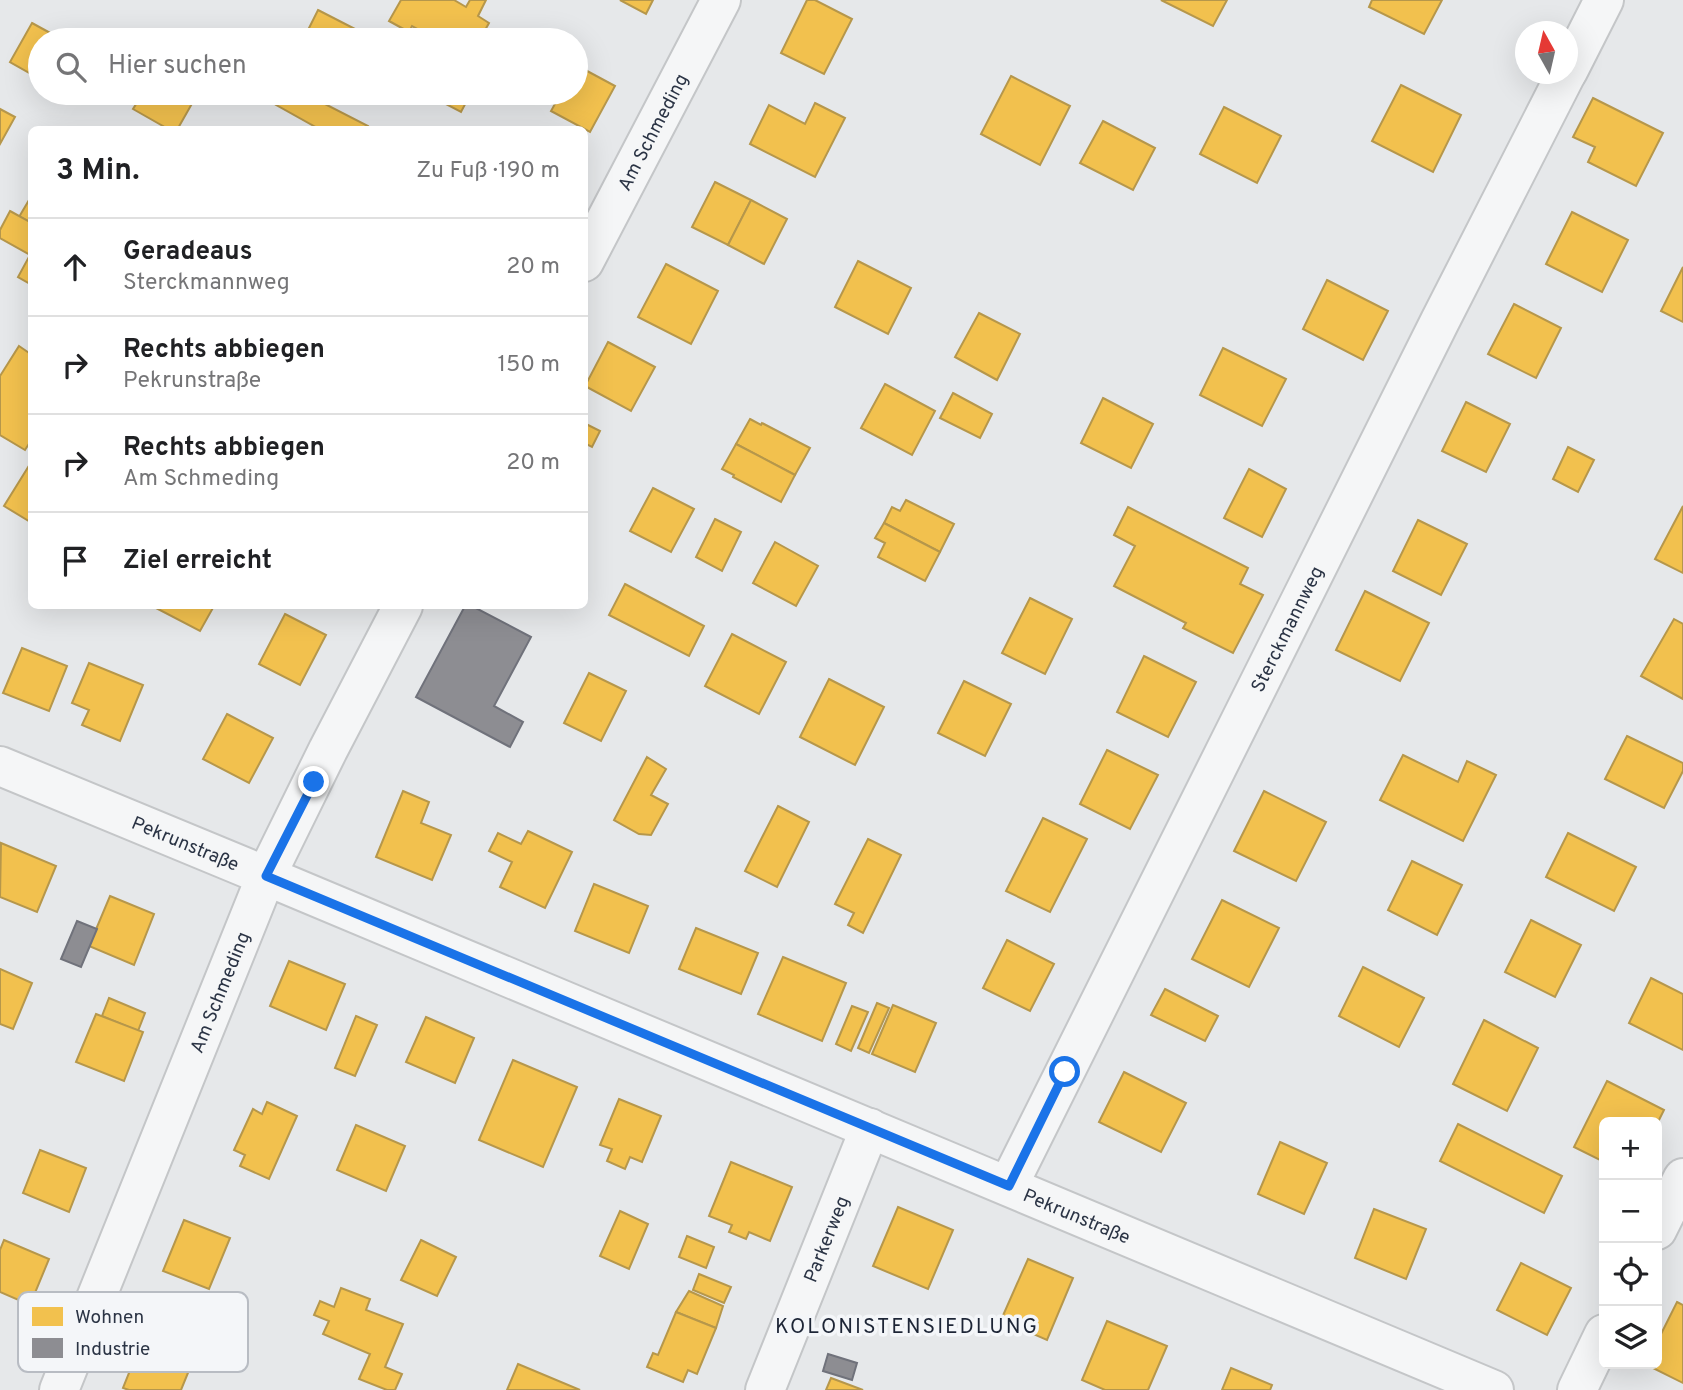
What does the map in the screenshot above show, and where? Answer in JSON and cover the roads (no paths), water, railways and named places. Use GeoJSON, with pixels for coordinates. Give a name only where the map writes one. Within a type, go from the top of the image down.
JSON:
{"type":"FeatureCollection","features":[{"type":"Feature","properties":{"kind":"street","name":"Am Schmeding"},"geometry":{"type":"LineString","coordinates":[[588,254],[721,0]]}},
{"type":"Feature","properties":{"kind":"street","name":"Sterckmannweg"},"geometry":{"type":"LineString","coordinates":[[1578,51],[1604,0]]}},
{"type":"Feature","properties":{"kind":"street","name":"Sterckmannweg"},"geometry":{"type":"LineString","coordinates":[[1009,1186],[1561,84]]}},
{"type":"Feature","properties":{"kind":"street","name":"Am Schmeding"},"geometry":{"type":"LineString","coordinates":[[98,1292],[266,876],[401,609]]}},
{"type":"Feature","properties":{"kind":"street","name":"Pekrunstraße"},"geometry":{"type":"LineString","coordinates":[[0,766],[1009,1186],[1479,1387]]}},
{"type":"Feature","properties":{"kind":"street","name":"Parkerweg"},"geometry":{"type":"LineString","coordinates":[[765,1390],[870,1128]]}},
{"type":"Feature","properties":{"kind":"street"},"geometry":{"type":"LineString","coordinates":[[1662,1220],[1683,1178]]}},
{"type":"Feature","properties":{"kind":"street"},"geometry":{"type":"LineString","coordinates":[[1577,1390],[1599,1344]]}},
{"type":"Feature","properties":{"kind":"street","name":"Am Schmeding"},"geometry":{"type":"LineString","coordinates":[[59,1390],[66,1372]]}},
{"type":"Feature","properties":{"kind":"district","name":"KOLONISTENSIEDLUNG"},"geometry":{"type":"Point","coordinates":[907,1326]}}]}
